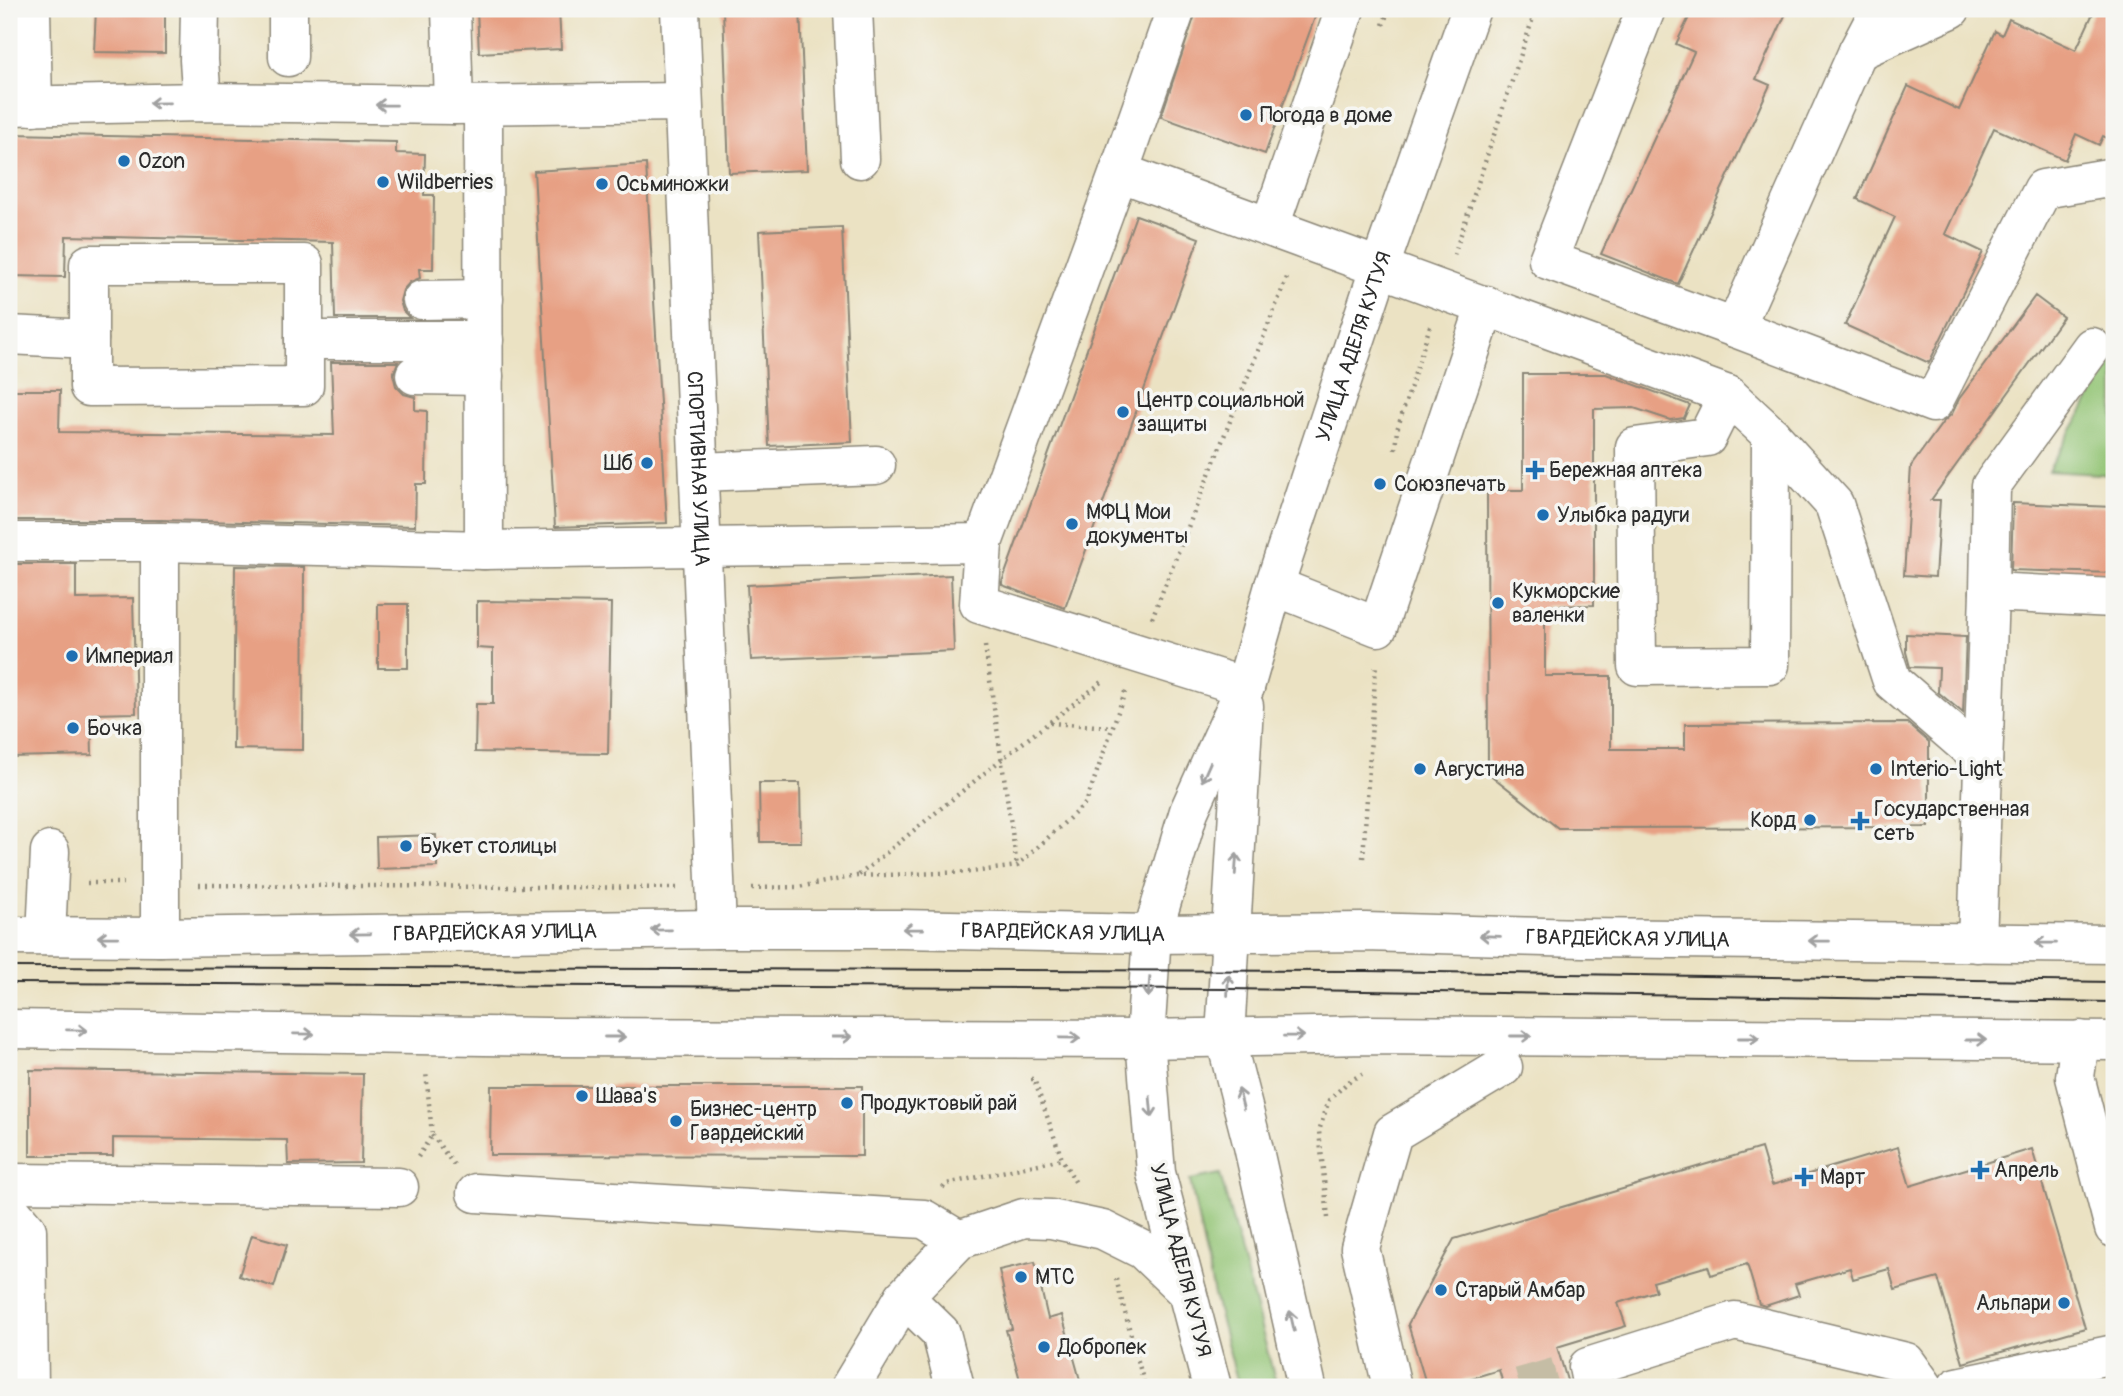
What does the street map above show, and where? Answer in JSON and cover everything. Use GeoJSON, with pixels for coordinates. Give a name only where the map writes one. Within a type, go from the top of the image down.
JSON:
{"type":"FeatureCollection","features":[{"type":"Feature","properties":{"kind":"main road"},"geometry":{"type":"LineString","coordinates":[[31,9],[21,106],[202,102],[469,106],[682,102]]}},
{"type":"Feature","properties":{"kind":"main road"},"geometry":{"type":"LineString","coordinates":[[200,9],[202,102]]}},
{"type":"Feature","properties":{"kind":"main road"},"geometry":{"type":"LineString","coordinates":[[288,9],[288,57]]}},
{"type":"Feature","properties":{"kind":"main road"},"geometry":{"type":"LineString","coordinates":[[451,9],[469,106],[484,299],[484,550]]}},
{"type":"Feature","properties":{"kind":"main road","name":"СПОРТИВНАЯ УЛИЦА"},"geometry":{"type":"LineString","coordinates":[[680,9],[717,929]]}},
{"type":"Feature","properties":{"kind":"main road"},"geometry":{"type":"LineString","coordinates":[[853,9],[860,159]]}},
{"type":"Feature","properties":{"kind":"main road"},"geometry":{"type":"LineString","coordinates":[[1176,9],[983,543],[979,604],[1245,687]]}},
{"type":"Feature","properties":{"kind":"main road"},"geometry":{"type":"LineString","coordinates":[[1286,232],[1345,9]]}},
{"type":"Feature","properties":{"kind":"main road","name":"УЛИЦА АДЕЛЯ КУТУЯ"},"geometry":{"type":"LineString","coordinates":[[1212,1387],[1156,1173],[1145,1039],[1152,934],[1189,811],[1245,687],[1274,586],[1380,266],[1470,9]]}},
{"type":"Feature","properties":{"kind":"main road"},"geometry":{"type":"LineString","coordinates":[[1646,9],[1548,260],[1933,404],[2043,189],[2114,177]]}},
{"type":"Feature","properties":{"kind":"main road"},"geometry":{"type":"LineString","coordinates":[[1735,328],[1858,51],[1880,9]]}},
{"type":"Feature","properties":{"kind":"main road"},"geometry":{"type":"LineString","coordinates":[[1858,51],[1951,9]]}},
{"type":"Feature","properties":{"kind":"main road"},"geometry":{"type":"LineString","coordinates":[[1119,172],[1728,395],[1771,435],[1834,504],[1892,681],[1983,760]]}},
{"type":"Feature","properties":{"kind":"main road"},"geometry":{"type":"LineString","coordinates":[[89,264],[304,264],[304,386],[89,387],[89,339],[89,264]]}},
{"type":"Feature","properties":{"kind":"main road"},"geometry":{"type":"LineString","coordinates":[[422,300],[484,299]]}},
{"type":"Feature","properties":{"kind":"main road"},"geometry":{"type":"LineString","coordinates":[[1274,586],[1378,627],[1486,305]]}},
{"type":"Feature","properties":{"kind":"main road"},"geometry":{"type":"LineString","coordinates":[[9,335],[89,339]]}},
{"type":"Feature","properties":{"kind":"main road"},"geometry":{"type":"LineString","coordinates":[[304,340],[484,358]]}},
{"type":"Feature","properties":{"kind":"main road"},"geometry":{"type":"LineString","coordinates":[[1977,943],[1991,486],[2091,347]]}},
{"type":"Feature","properties":{"kind":"main road"},"geometry":{"type":"LineString","coordinates":[[415,375],[484,358]]}},
{"type":"Feature","properties":{"kind":"main road"},"geometry":{"type":"LineString","coordinates":[[1728,395],[1707,437],[1635,447],[1637,666],[1770,665],[1771,435]]}},
{"type":"Feature","properties":{"kind":"main road"},"geometry":{"type":"LineString","coordinates":[[699,472],[876,464]]}},
{"type":"Feature","properties":{"kind":"main road"},"geometry":{"type":"LineString","coordinates":[[9,542],[160,542],[484,550],[983,543]]}},
{"type":"Feature","properties":{"kind":"main road"},"geometry":{"type":"LineString","coordinates":[[160,542],[160,937]]}},
{"type":"Feature","properties":{"kind":"main road"},"geometry":{"type":"LineString","coordinates":[[1989,592],[2114,598]]}},
{"type":"Feature","properties":{"kind":"main road","name":"УЛИЦА АДЕЛЯ КУТУЯ"},"geometry":{"type":"LineString","coordinates":[[1245,687],[1225,1037],[1253,1146],[1307,1387]]}},
{"type":"Feature","properties":{"kind":"main road"},"geometry":{"type":"LineString","coordinates":[[46,936],[49,867]]}},
{"type":"Feature","properties":{"kind":"main road","name":"ГВАРДЕЙСКАЯ УЛИЦА"},"geometry":{"type":"LineString","coordinates":[[9,936],[160,937],[900,929],[1152,934],[1366,932],[1583,938],[2114,944]]}},
{"type":"Feature","properties":{"kind":"main road"},"geometry":{"type":"LineString","coordinates":[[9,1030],[547,1037],[1145,1039],[1368,1035],[2097,1041]]}},
{"type":"Feature","properties":{"kind":"main road"},"geometry":{"type":"LineString","coordinates":[[2097,1041],[2075,1077],[2114,1228]]}},
{"type":"Feature","properties":{"kind":"main road"},"geometry":{"type":"LineString","coordinates":[[1392,1387],[1360,1248],[1393,1133],[1503,1067]]}},
{"type":"Feature","properties":{"kind":"main road"},"geometry":{"type":"LineString","coordinates":[[9,1184],[399,1187]]}},
{"type":"Feature","properties":{"kind":"main road"},"geometry":{"type":"LineString","coordinates":[[476,1193],[925,1219],[959,1240]]}},
{"type":"Feature","properties":{"kind":"main road"},"geometry":{"type":"LineString","coordinates":[[9,1209],[27,1230],[29,1387]]}},
{"type":"Feature","properties":{"kind":"main road"},"geometry":{"type":"LineString","coordinates":[[850,1387],[904,1297],[959,1240],[1024,1218],[1051,1219],[1103,1230],[1143,1250],[1187,1292]]}},
{"type":"Feature","properties":{"kind":"main road"},"geometry":{"type":"LineString","coordinates":[[904,1297],[941,1333],[955,1387]]}},
{"type":"Feature","properties":{"kind":"main road"},"geometry":{"type":"LineString","coordinates":[[1582,1376],[1735,1321],[1906,1362],[1924,1387]]}},
{"type":"Feature","properties":{"kind":"main road"},"geometry":{"type":"LineString","coordinates":[[1957,1387],[2114,1354]]}},
{"type":"Feature","properties":{"kind":"path"},"geometry":{"type":"LineString","coordinates":[[1380,34],[1389,9]]}},
{"type":"Feature","properties":{"kind":"path"},"geometry":{"type":"LineString","coordinates":[[1397,430],[1536,9]]}},
{"type":"Feature","properties":{"kind":"path"},"geometry":{"type":"LineString","coordinates":[[49,867],[160,884],[715,888],[798,887],[857,876],[972,872],[1017,866],[1086,803],[1286,232]]}},
{"type":"Feature","properties":{"kind":"path"},"geometry":{"type":"LineString","coordinates":[[979,604],[1017,866]]}},
{"type":"Feature","properties":{"kind":"path"},"geometry":{"type":"LineString","coordinates":[[857,876],[1138,654]]}},
{"type":"Feature","properties":{"kind":"path"},"geometry":{"type":"LineString","coordinates":[[1048,723],[1112,727]]}},
{"type":"Feature","properties":{"kind":"path"},"geometry":{"type":"LineString","coordinates":[[399,1187],[432,1135],[425,1059]]}},
{"type":"Feature","properties":{"kind":"green space"},"geometry":{"type":"Polygon","coordinates":[[[2114,358],[2114,475],[2048,471],[2114,358]]]}},
{"type":"Feature","properties":{"kind":"green space"},"geometry":{"type":"Polygon","coordinates":[[[1220,1174],[1277,1387],[1239,1387],[1214,1295],[1190,1180],[1220,1174]]]}},
{"type":"Feature","properties":{"kind":"building"},"geometry":{"type":"Polygon","coordinates":[[[96,9],[165,9],[165,53],[94,52],[96,9]]]}},
{"type":"Feature","properties":{"kind":"building"},"geometry":{"type":"Polygon","coordinates":[[[477,9],[559,9],[561,49],[479,53],[477,9]]]}},
{"type":"Feature","properties":{"kind":"building"},"geometry":{"type":"Polygon","coordinates":[[[723,9],[800,9],[807,170],[729,173],[723,9]]]}},
{"type":"Feature","properties":{"kind":"building"},"geometry":{"type":"Polygon","coordinates":[[[1197,9],[1318,9],[1265,154],[1161,117],[1197,9]]]}},
{"type":"Feature","properties":{"kind":"building"},"geometry":{"type":"Polygon","coordinates":[[[1693,9],[1788,9],[1756,79],[1770,85],[1678,284],[1601,254],[1694,52],[1676,44],[1693,9]]]}},
{"type":"Feature","properties":{"kind":"building"},"geometry":{"type":"Polygon","coordinates":[[[2095,9],[2114,9],[2114,141],[2103,136],[2099,145],[2076,134],[2065,160],[1994,128],[1945,234],[1983,252],[1929,363],[1845,325],[1895,217],[1857,199],[1908,86],[1959,110],[1995,31],[2002,35],[2009,19],[2076,50],[2095,9]]]}},
{"type":"Feature","properties":{"kind":"building"},"geometry":{"type":"Polygon","coordinates":[[[11,134],[396,142],[396,153],[425,154],[424,195],[434,195],[433,269],[419,269],[420,278],[410,282],[403,290],[400,301],[403,311],[410,318],[335,318],[333,242],[66,236],[65,277],[9,276],[11,134]]]}},
{"type":"Feature","properties":{"kind":"building"},"geometry":{"type":"Polygon","coordinates":[[[646,164],[667,523],[555,527],[534,171],[646,164]]]}},
{"type":"Feature","properties":{"kind":"building"},"geometry":{"type":"Polygon","coordinates":[[[1136,215],[1199,238],[1065,608],[1002,585],[1002,582],[1136,215]]]}},
{"type":"Feature","properties":{"kind":"building"},"geometry":{"type":"Polygon","coordinates":[[[842,227],[852,442],[769,446],[759,231],[842,227]]]}},
{"type":"Feature","properties":{"kind":"building"},"geometry":{"type":"Polygon","coordinates":[[[2035,296],[2063,317],[1931,500],[1940,500],[1935,577],[1904,575],[1911,466],[1943,422],[1952,414],[1959,399],[2035,296]]]}},
{"type":"Feature","properties":{"kind":"building"},"geometry":{"type":"Polygon","coordinates":[[[331,362],[398,362],[393,374],[396,386],[404,394],[415,397],[415,410],[427,411],[426,484],[416,484],[415,526],[160,520],[9,520],[9,390],[60,390],[59,432],[334,435],[331,362]]]}},
{"type":"Feature","properties":{"kind":"building"},"geometry":{"type":"Polygon","coordinates":[[[1523,374],[1606,374],[1690,405],[1684,418],[1670,420],[1634,408],[1594,409],[1594,605],[1545,606],[1545,676],[1611,676],[1611,749],[1685,749],[1685,724],[1907,723],[1929,742],[1929,827],[1558,828],[1488,773],[1487,490],[1523,490],[1523,374]]]}},
{"type":"Feature","properties":{"kind":"building"},"geometry":{"type":"Polygon","coordinates":[[[2013,503],[2114,507],[2114,573],[2011,570],[2013,503]]]}},
{"type":"Feature","properties":{"kind":"building","name":"Империал"},"geometry":{"type":"Polygon","coordinates":[[[9,564],[76,564],[76,599],[133,598],[136,713],[91,714],[92,755],[9,757],[9,564]]]}},
{"type":"Feature","properties":{"kind":"building"},"geometry":{"type":"Polygon","coordinates":[[[235,566],[304,567],[303,750],[233,749],[235,566]]]}},
{"type":"Feature","properties":{"kind":"building"},"geometry":{"type":"Polygon","coordinates":[[[951,575],[954,651],[751,660],[747,585],[951,575]]]}},
{"type":"Feature","properties":{"kind":"building"},"geometry":{"type":"Polygon","coordinates":[[[477,601],[611,603],[608,754],[475,752],[476,704],[493,704],[493,649],[477,648],[477,601]]]}},
{"type":"Feature","properties":{"kind":"building"},"geometry":{"type":"Polygon","coordinates":[[[378,604],[408,604],[408,668],[378,668],[378,604]]]}},
{"type":"Feature","properties":{"kind":"building"},"geometry":{"type":"Polygon","coordinates":[[[1906,634],[1966,637],[1963,713],[1938,692],[1939,668],[1910,667],[1906,652],[1906,634]]]}},
{"type":"Feature","properties":{"kind":"building"},"geometry":{"type":"Polygon","coordinates":[[[759,783],[800,783],[801,842],[760,842],[759,783]]]}},
{"type":"Feature","properties":{"kind":"building","name":"Букет столицы"},"geometry":{"type":"Polygon","coordinates":[[[436,835],[437,867],[377,869],[376,837],[436,835]]]}},
{"type":"Feature","properties":{"kind":"building"},"geometry":{"type":"Polygon","coordinates":[[[30,1070],[363,1074],[361,1163],[288,1164],[287,1140],[113,1138],[113,1156],[30,1156],[30,1070]]]}},
{"type":"Feature","properties":{"kind":"building","name":"Бизнес-центр Гвардейский"},"geometry":{"type":"Polygon","coordinates":[[[491,1086],[862,1086],[862,1156],[490,1155],[491,1086]]]}},
{"type":"Feature","properties":{"kind":"building"},"geometry":{"type":"Polygon","coordinates":[[[1898,1147],[1910,1186],[2032,1149],[2085,1328],[1963,1363],[1938,1278],[1895,1290],[1889,1269],[1853,1279],[1850,1268],[1795,1284],[1799,1295],[1765,1306],[1759,1304],[1747,1264],[1711,1275],[1708,1266],[1653,1282],[1656,1291],[1618,1303],[1626,1326],[1557,1347],[1569,1387],[1504,1387],[1499,1370],[1442,1387],[1427,1387],[1408,1324],[1454,1239],[1761,1148],[1772,1185],[1898,1147]]]}},
{"type":"Feature","properties":{"kind":"building"},"geometry":{"type":"Polygon","coordinates":[[[252,1235],[287,1245],[274,1287],[239,1276],[252,1235]]]}},
{"type":"Feature","properties":{"kind":"building"},"geometry":{"type":"Polygon","coordinates":[[[1035,1262],[1048,1319],[1062,1315],[1082,1387],[1022,1387],[1006,1330],[1012,1329],[999,1270],[1035,1262]]]}},
{"type":"Feature","properties":{"kind":"tunnel"},"geometry":{"type":"LineString","coordinates":[[1520,1387],[1565,1374]]}},
{"type":"Feature","properties":{"kind":"tram line"},"geometry":{"type":"LineString","coordinates":[[9,967],[1367,971],[2114,982]]}},
{"type":"Feature","properties":{"kind":"tram line"},"geometry":{"type":"LineString","coordinates":[[9,983],[1228,989],[2114,1002]]}},
{"type":"Feature","properties":{"kind":"place","name":"Погода в доме"},"geometry":{"type":"Point","coordinates":[1246,115]}},
{"type":"Feature","properties":{"kind":"place","name":"Ozon"},"geometry":{"type":"Point","coordinates":[124,161]}},
{"type":"Feature","properties":{"kind":"place","name":"Wildberries"},"geometry":{"type":"Point","coordinates":[383,182]}},
{"type":"Feature","properties":{"kind":"place","name":"Осьминожки"},"geometry":{"type":"Point","coordinates":[602,184]}},
{"type":"Feature","properties":{"kind":"place","name":"Центр социальной защиты"},"geometry":{"type":"Point","coordinates":[1123,412]}},
{"type":"Feature","properties":{"kind":"place","name":"Шб"},"geometry":{"type":"Point","coordinates":[647,463]}},
{"type":"Feature","properties":{"kind":"place","name":"Бережная аптека"},"geometry":{"type":"Point","coordinates":[1535,470]}},
{"type":"Feature","properties":{"kind":"place","name":"Союзпечать"},"geometry":{"type":"Point","coordinates":[1380,484]}},
{"type":"Feature","properties":{"kind":"place","name":"Улыбка радуги"},"geometry":{"type":"Point","coordinates":[1543,515]}},
{"type":"Feature","properties":{"kind":"place","name":"МФЦ Мои документы"},"geometry":{"type":"Point","coordinates":[1072,524]}},
{"type":"Feature","properties":{"kind":"place","name":"Кукморские валенки"},"geometry":{"type":"Point","coordinates":[1498,603]}},
{"type":"Feature","properties":{"kind":"place","name":"Империал"},"geometry":{"type":"Point","coordinates":[72,656]}},
{"type":"Feature","properties":{"kind":"place","name":"Бочка"},"geometry":{"type":"Point","coordinates":[73,728]}},
{"type":"Feature","properties":{"kind":"place","name":"Августина"},"geometry":{"type":"Point","coordinates":[1420,769]}},
{"type":"Feature","properties":{"kind":"place","name":"Interio-Light"},"geometry":{"type":"Point","coordinates":[1876,769]}},
{"type":"Feature","properties":{"kind":"place","name":"Корд"},"geometry":{"type":"Point","coordinates":[1810,820]}},
{"type":"Feature","properties":{"kind":"place","name":"Государственная сеть"},"geometry":{"type":"Point","coordinates":[1860,821]}},
{"type":"Feature","properties":{"kind":"place","name":"Букет столицы"},"geometry":{"type":"Point","coordinates":[406,846]}},
{"type":"Feature","properties":{"kind":"place","name":"Шава's"},"geometry":{"type":"Point","coordinates":[582,1096]}},
{"type":"Feature","properties":{"kind":"place","name":"Продуктовый рай"},"geometry":{"type":"Point","coordinates":[847,1103]}},
{"type":"Feature","properties":{"kind":"place","name":"Бизнес-центр Гвардейский"},"geometry":{"type":"Point","coordinates":[676,1121]}},
{"type":"Feature","properties":{"kind":"place","name":"Апрель"},"geometry":{"type":"Point","coordinates":[1980,1170]}},
{"type":"Feature","properties":{"kind":"place","name":"Март"},"geometry":{"type":"Point","coordinates":[1804,1177]}},
{"type":"Feature","properties":{"kind":"place","name":"МТС"},"geometry":{"type":"Point","coordinates":[1021,1277]}},
{"type":"Feature","properties":{"kind":"place","name":"Старый Амбар"},"geometry":{"type":"Point","coordinates":[1441,1290]}},
{"type":"Feature","properties":{"kind":"place","name":"Альпари"},"geometry":{"type":"Point","coordinates":[2064,1303]}},
{"type":"Feature","properties":{"kind":"place","name":"Добропек"},"geometry":{"type":"Point","coordinates":[1044,1347]}}]}
